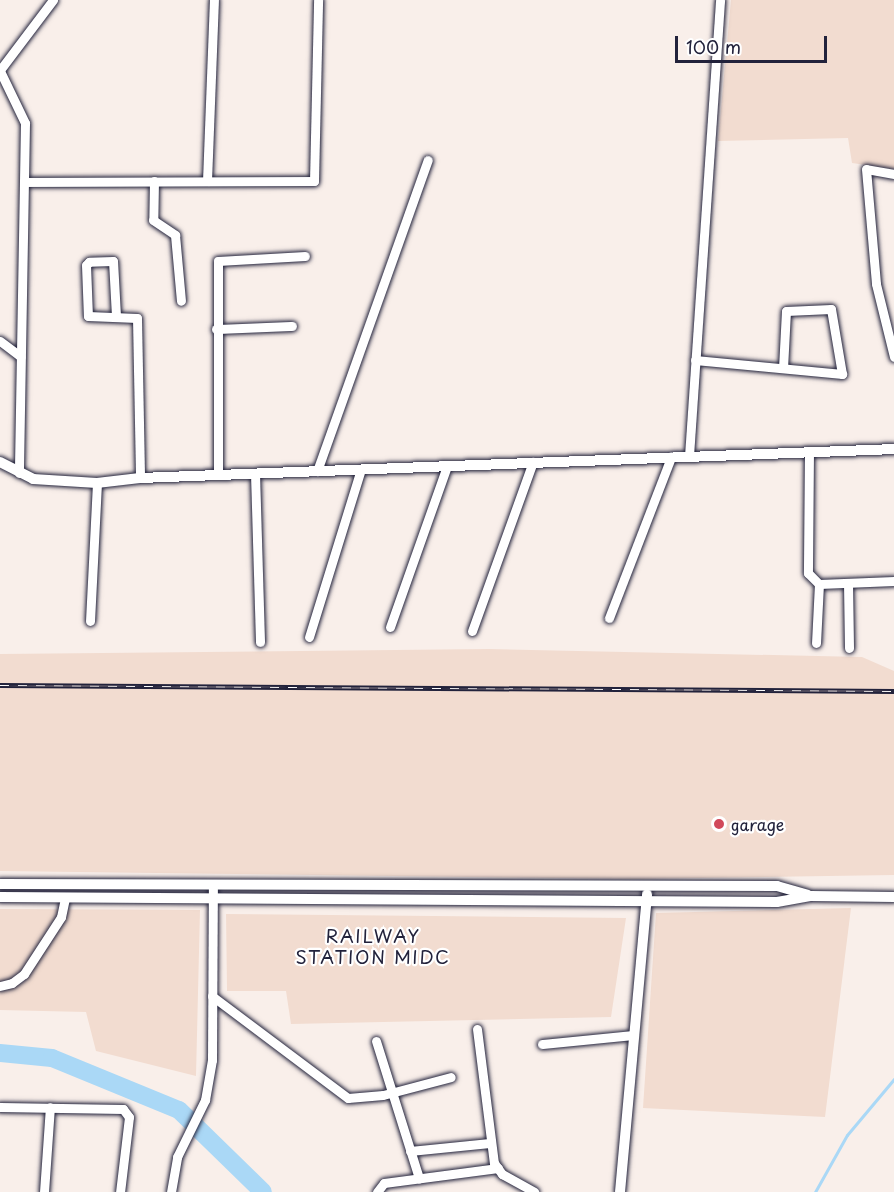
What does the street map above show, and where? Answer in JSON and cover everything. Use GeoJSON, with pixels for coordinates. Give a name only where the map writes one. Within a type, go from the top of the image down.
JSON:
{"type":"FeatureCollection","features":[{"type":"Feature","properties":{"kind":"street"},"geometry":{"type":"LineString","coordinates":[[19,472],[25,123],[0,70],[53,0]]}},
{"type":"Feature","properties":{"kind":"street"},"geometry":{"type":"LineString","coordinates":[[207,181],[214,0]]}},
{"type":"Feature","properties":{"kind":"street"},"geometry":{"type":"LineString","coordinates":[[24,182],[314,181],[318,0]]}},
{"type":"Feature","properties":{"kind":"street"},"geometry":{"type":"LineString","coordinates":[[688,456],[720,0]]}},
{"type":"Feature","properties":{"kind":"street"},"geometry":{"type":"LineString","coordinates":[[317,471],[428,159]]}},
{"type":"Feature","properties":{"kind":"street"},"geometry":{"type":"LineString","coordinates":[[894,174],[866,170],[876,284],[894,357]]}},
{"type":"Feature","properties":{"kind":"street"},"geometry":{"type":"LineString","coordinates":[[153,181],[153,220],[175,235],[181,301]]}},
{"type":"Feature","properties":{"kind":"street"},"geometry":{"type":"LineString","coordinates":[[218,475],[216,329],[218,261],[305,256]]}},
{"type":"Feature","properties":{"kind":"street"},"geometry":{"type":"LineString","coordinates":[[116,316],[113,261],[88,262],[88,316],[137,318],[140,478]]}},
{"type":"Feature","properties":{"kind":"street"},"geometry":{"type":"LineString","coordinates":[[695,360],[842,374],[831,309],[786,311],[783,368]]}},
{"type":"Feature","properties":{"kind":"street"},"geometry":{"type":"LineString","coordinates":[[216,329],[292,326]]}},
{"type":"Feature","properties":{"kind":"street"},"geometry":{"type":"LineString","coordinates":[[0,341],[21,357]]}},
{"type":"Feature","properties":{"kind":"street"},"geometry":{"type":"LineString","coordinates":[[0,462],[33,479],[97,483],[140,478],[255,473],[894,449]]}},
{"type":"Feature","properties":{"kind":"street"},"geometry":{"type":"LineString","coordinates":[[809,451],[808,573],[819,584],[894,581]]}},
{"type":"Feature","properties":{"kind":"street"},"geometry":{"type":"LineString","coordinates":[[609,618],[672,457]]}},
{"type":"Feature","properties":{"kind":"street"},"geometry":{"type":"LineString","coordinates":[[472,630],[533,462]]}},
{"type":"Feature","properties":{"kind":"street"},"geometry":{"type":"LineString","coordinates":[[390,627],[447,466]]}},
{"type":"Feature","properties":{"kind":"street"},"geometry":{"type":"LineString","coordinates":[[309,637],[361,469]]}},
{"type":"Feature","properties":{"kind":"street"},"geometry":{"type":"LineString","coordinates":[[255,473],[260,642]]}},
{"type":"Feature","properties":{"kind":"street"},"geometry":{"type":"LineString","coordinates":[[90,621],[97,483]]}},
{"type":"Feature","properties":{"kind":"street"},"geometry":{"type":"LineString","coordinates":[[848,583],[849,648]]}},
{"type":"Feature","properties":{"kind":"street"},"geometry":{"type":"LineString","coordinates":[[816,643],[819,584]]}},
{"type":"Feature","properties":{"kind":"street"},"geometry":{"type":"LineString","coordinates":[[0,884],[777,886],[811,896]]}},
{"type":"Feature","properties":{"kind":"street"},"geometry":{"type":"LineString","coordinates":[[171,1192],[177,1157],[187,1141],[205,1100],[212,1060],[213,885]]}},
{"type":"Feature","properties":{"kind":"street"},"geometry":{"type":"LineString","coordinates":[[620,1192],[648,887]]}},
{"type":"Feature","properties":{"kind":"street"},"geometry":{"type":"LineString","coordinates":[[0,897],[777,902],[811,896],[894,897]]}},
{"type":"Feature","properties":{"kind":"street"},"geometry":{"type":"LineString","coordinates":[[0,986],[12,984],[24,974],[61,917],[65,898]]}},
{"type":"Feature","properties":{"kind":"street"},"geometry":{"type":"LineString","coordinates":[[212,996],[348,1098],[392,1093],[451,1077]]}},
{"type":"Feature","properties":{"kind":"street"},"geometry":{"type":"LineString","coordinates":[[477,1029],[490,1143],[498,1168],[502,1174],[534,1192]]}},
{"type":"Feature","properties":{"kind":"street"},"geometry":{"type":"LineString","coordinates":[[542,1044],[634,1035]]}},
{"type":"Feature","properties":{"kind":"street"},"geometry":{"type":"LineString","coordinates":[[376,1041],[418,1178]]}},
{"type":"Feature","properties":{"kind":"street"},"geometry":{"type":"LineString","coordinates":[[0,1107],[114,1107],[127,1112],[120,1192]]}},
{"type":"Feature","properties":{"kind":"street"},"geometry":{"type":"LineString","coordinates":[[44,1192],[50,1107]]}},
{"type":"Feature","properties":{"kind":"street"},"geometry":{"type":"LineString","coordinates":[[410,1151],[490,1143]]}},
{"type":"Feature","properties":{"kind":"street"},"geometry":{"type":"LineString","coordinates":[[377,1192],[384,1183],[498,1168]]}},
{"type":"Feature","properties":{"kind":"shaded area"},"geometry":{"type":"Polygon","coordinates":[[[731,0],[894,0],[894,169],[852,163],[848,138],[718,141],[731,0]]]}},
{"type":"Feature","properties":{"kind":"shaded area"},"geometry":{"type":"Polygon","coordinates":[[[489,649],[862,657],[894,671],[894,875],[636,879],[0,871],[0,654],[489,649]]]}},
{"type":"Feature","properties":{"kind":"shaded area"},"geometry":{"type":"Polygon","coordinates":[[[851,908],[825,1117],[643,1108],[656,913],[851,908]]]}},
{"type":"Feature","properties":{"kind":"shaded area"},"geometry":{"type":"Polygon","coordinates":[[[0,909],[200,910],[196,1076],[96,1051],[86,1012],[0,1010],[0,909]]]}},
{"type":"Feature","properties":{"kind":"shaded area"},"geometry":{"type":"Polygon","coordinates":[[[226,914],[626,918],[611,1017],[291,1024],[286,991],[227,991],[226,914]]]}},
{"type":"Feature","properties":{"kind":"waterway"},"geometry":{"type":"LineString","coordinates":[[0,1053],[52,1058],[179,1110],[263,1192]]}},
{"type":"Feature","properties":{"kind":"waterway"},"geometry":{"type":"LineString","coordinates":[[815,1192],[847,1135],[894,1079]]}},
{"type":"Feature","properties":{"kind":"railway"},"geometry":{"type":"LineString","coordinates":[[0,685],[894,691]]}},
{"type":"Feature","properties":{"kind":"place","name":"garage"},"geometry":{"type":"Point","coordinates":[719,824]}},
{"type":"Feature","properties":{"kind":"district","name":"RAILWAY STATION MIDC"},"geometry":{"type":"Point","coordinates":[373,947]}}]}
